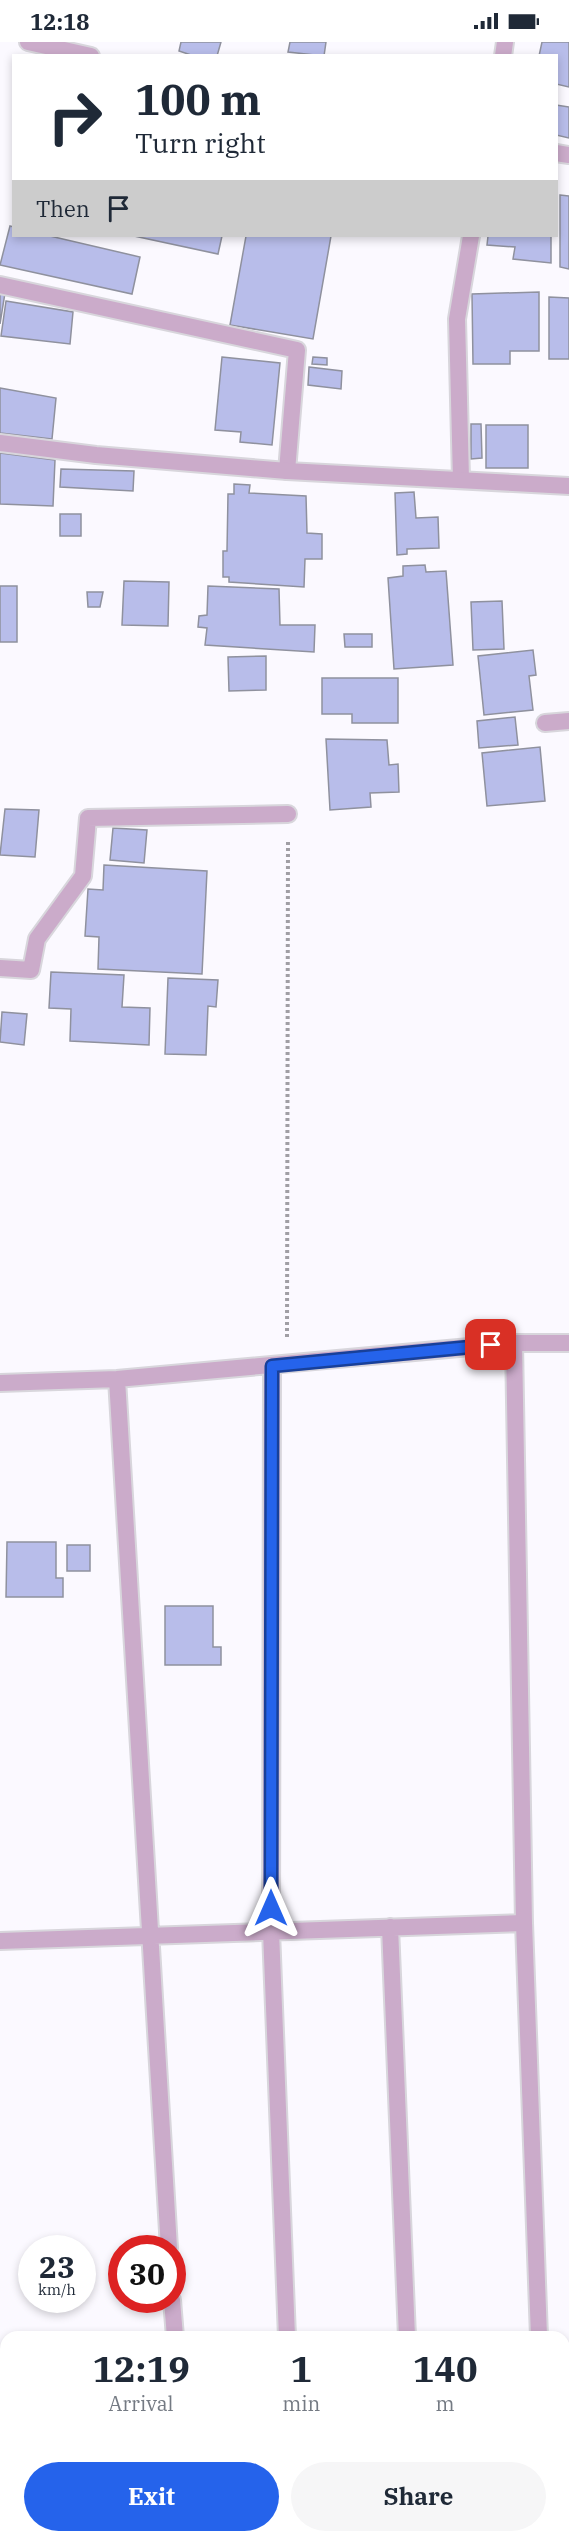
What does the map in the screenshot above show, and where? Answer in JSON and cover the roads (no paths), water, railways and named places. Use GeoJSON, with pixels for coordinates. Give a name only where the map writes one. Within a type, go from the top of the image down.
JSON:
{"type":"FeatureCollection","features":[{"type":"Feature","properties":{"kind":"street"},"geometry":{"type":"LineString","coordinates":[[28,42],[82,54]]}},
{"type":"Feature","properties":{"kind":"street"},"geometry":{"type":"LineString","coordinates":[[461,480],[457,319],[471,237]]}},
{"type":"Feature","properties":{"kind":"street"},"geometry":{"type":"LineString","coordinates":[[0,285],[297,350],[287,471]]}},
{"type":"Feature","properties":{"kind":"street"},"geometry":{"type":"LineString","coordinates":[[0,443],[287,471],[569,486]]}},
{"type":"Feature","properties":{"kind":"street"},"geometry":{"type":"LineString","coordinates":[[545,723],[569,721]]}},
{"type":"Feature","properties":{"kind":"street"},"geometry":{"type":"LineString","coordinates":[[0,968],[31,970],[37,939],[83,876],[88,818],[288,814]]}},
{"type":"Feature","properties":{"kind":"street"},"geometry":{"type":"LineString","coordinates":[[0,1383],[117,1379],[514,1343],[569,1343]]}},
{"type":"Feature","properties":{"kind":"street"},"geometry":{"type":"LineString","coordinates":[[514,1343],[524,1923],[539,2331]]}},
{"type":"Feature","properties":{"kind":"street"},"geometry":{"type":"LineString","coordinates":[[279,1365],[271,1931],[287,2331]]}},
{"type":"Feature","properties":{"kind":"street"},"geometry":{"type":"LineString","coordinates":[[117,1379],[168,2235]]}},
{"type":"Feature","properties":{"kind":"street"},"geometry":{"type":"LineString","coordinates":[[0,1941],[524,1923]]}},
{"type":"Feature","properties":{"kind":"street"},"geometry":{"type":"LineString","coordinates":[[390,1927],[407,2331]]}},
{"type":"Feature","properties":{"kind":"street"},"geometry":{"type":"LineString","coordinates":[[173,2313],[175,2331]]}}]}
